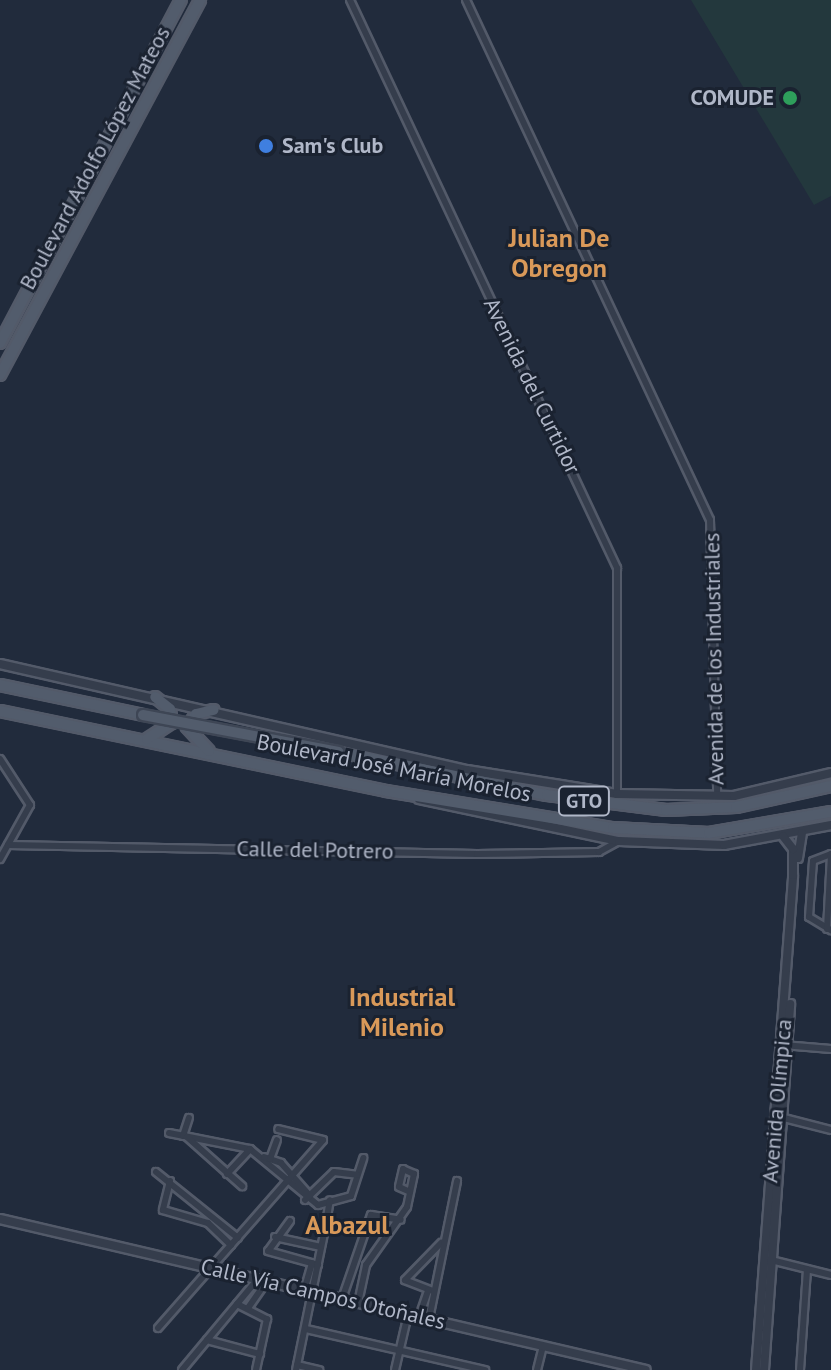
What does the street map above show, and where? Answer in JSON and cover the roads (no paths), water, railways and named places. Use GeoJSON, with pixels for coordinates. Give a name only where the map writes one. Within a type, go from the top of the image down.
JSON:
{"type":"FeatureCollection","features":[{"type":"Feature","properties":{"kind":"main road","name":"Boulevard Adolfo López Mateos"},"geometry":{"type":"LineString","coordinates":[[1,340],[181,0]]}},
{"type":"Feature","properties":{"kind":"main road","name":"Boulevard Adolfo López Mateos"},"geometry":{"type":"LineString","coordinates":[[1,375],[200,0]]}},
{"type":"Feature","properties":{"kind":"main road","name":"Boulevard José María Morelos"},"geometry":{"type":"LineString","coordinates":[[0,685],[516,789],[693,810],[831,786]]}},
{"type":"Feature","properties":{"kind":"main road"},"geometry":{"type":"LineString","coordinates":[[146,740],[172,723],[170,709],[155,697]]}},
{"type":"Feature","properties":{"kind":"main road"},"geometry":{"type":"LineString","coordinates":[[214,710],[196,714],[187,731],[214,754]]}},
{"type":"Feature","properties":{"kind":"main road","name":"Boulevard José María Morelos"},"geometry":{"type":"LineString","coordinates":[[0,711],[406,794],[675,834],[756,828],[831,812]]}},
{"type":"Feature","properties":{"kind":"main road"},"geometry":{"type":"LineString","coordinates":[[467,770],[490,784]]}},
{"type":"Feature","properties":{"kind":"main road"},"geometry":{"type":"LineString","coordinates":[[516,789],[538,782]]}},
{"type":"Feature","properties":{"kind":"street","name":"Avenida del Curtidor"},"geometry":{"type":"LineString","coordinates":[[350,0],[617,568],[617,794]]}},
{"type":"Feature","properties":{"kind":"street","name":"Avenida de los Industriales"},"geometry":{"type":"LineString","coordinates":[[466,0],[710,520],[717,796]]}},
{"type":"Feature","properties":{"kind":"street"},"geometry":{"type":"LineString","coordinates":[[0,664],[214,710],[467,770],[617,794],[717,796],[831,773]]}},
{"type":"Feature","properties":{"kind":"street"},"geometry":{"type":"LineString","coordinates":[[0,759],[29,801],[0,859]]}},
{"type":"Feature","properties":{"kind":"street"},"geometry":{"type":"LineString","coordinates":[[406,794],[619,841],[703,846],[802,833],[831,825]]}},
{"type":"Feature","properties":{"kind":"street","name":"Avenida Olímpica"},"geometry":{"type":"LineString","coordinates":[[785,1045],[802,833]]}},
{"type":"Feature","properties":{"kind":"street","name":"Avenida Olímpica"},"geometry":{"type":"LineString","coordinates":[[756,1370],[781,1118],[785,1045],[794,855],[783,836]]}},
{"type":"Feature","properties":{"kind":"street","name":"Calle del Potrero"},"geometry":{"type":"LineString","coordinates":[[8,845],[477,854],[599,852],[619,841]]}},
{"type":"Feature","properties":{"kind":"street"},"geometry":{"type":"LineString","coordinates":[[831,854],[829,930],[810,923],[810,902],[814,859],[831,854]]}},
{"type":"Feature","properties":{"kind":"street"},"geometry":{"type":"LineString","coordinates":[[785,1045],[831,1049]]}},
{"type":"Feature","properties":{"kind":"street"},"geometry":{"type":"LineString","coordinates":[[185,1137],[189,1118]]}},
{"type":"Feature","properties":{"kind":"street"},"geometry":{"type":"LineString","coordinates":[[781,1118],[831,1130]]}},
{"type":"Feature","properties":{"kind":"street"},"geometry":{"type":"LineString","coordinates":[[158,1328],[323,1140],[278,1129]]}},
{"type":"Feature","properties":{"kind":"street"},"geometry":{"type":"LineString","coordinates":[[169,1133],[250,1149],[268,1159],[308,1198],[330,1200],[351,1196],[363,1158]]}},
{"type":"Feature","properties":{"kind":"street"},"geometry":{"type":"LineString","coordinates":[[185,1137],[242,1186]]}},
{"type":"Feature","properties":{"kind":"street"},"geometry":{"type":"LineString","coordinates":[[201,1150],[208,1140]]}},
{"type":"Feature","properties":{"kind":"street"},"geometry":{"type":"LineString","coordinates":[[268,1159],[277,1140]]}},
{"type":"Feature","properties":{"kind":"street"},"geometry":{"type":"LineString","coordinates":[[227,1174],[250,1149]]}},
{"type":"Feature","properties":{"kind":"street"},"geometry":{"type":"LineString","coordinates":[[156,1172],[238,1238]]}},
{"type":"Feature","properties":{"kind":"street"},"geometry":{"type":"LineString","coordinates":[[308,1198],[334,1172],[357,1175]]}},
{"type":"Feature","properties":{"kind":"street"},"geometry":{"type":"LineString","coordinates":[[170,1181],[163,1210],[198,1219],[231,1245]]}},
{"type":"Feature","properties":{"kind":"street"},"geometry":{"type":"LineString","coordinates":[[424,1318],[457,1181]]}},
{"type":"Feature","properties":{"kind":"street"},"geometry":{"type":"LineString","coordinates":[[342,1299],[357,1274],[401,1220],[410,1192]]}},
{"type":"Feature","properties":{"kind":"street"},"geometry":{"type":"LineString","coordinates":[[304,1291],[321,1247],[330,1200]]}},
{"type":"Feature","properties":{"kind":"street"},"geometry":{"type":"LineString","coordinates":[[198,1219],[205,1210]]}},
{"type":"Feature","properties":{"kind":"street"},"geometry":{"type":"LineString","coordinates":[[358,1303],[357,1274],[371,1215],[401,1220]]}},
{"type":"Feature","properties":{"kind":"street","name":"Calle Vía Campos Otoñales"},"geometry":{"type":"LineString","coordinates":[[0,1219],[646,1370]]}},
{"type":"Feature","properties":{"kind":"street"},"geometry":{"type":"LineString","coordinates":[[290,1221],[275,1237],[268,1251],[315,1264]]}},
{"type":"Feature","properties":{"kind":"street"},"geometry":{"type":"LineString","coordinates":[[275,1237],[321,1247]]}},
{"type":"Feature","properties":{"kind":"street"},"geometry":{"type":"LineString","coordinates":[[430,1291],[405,1280],[441,1243]]}},
{"type":"Feature","properties":{"kind":"street"},"geometry":{"type":"LineString","coordinates":[[361,1251],[373,1255]]}},
{"type":"Feature","properties":{"kind":"street"},"geometry":{"type":"LineString","coordinates":[[768,1260],[831,1275]]}},
{"type":"Feature","properties":{"kind":"street","name":"Avenida Olímpica"},"geometry":{"type":"LineString","coordinates":[[764,1370],[768,1260]]}},
{"type":"Feature","properties":{"kind":"street"},"geometry":{"type":"LineString","coordinates":[[315,1264],[315,1293],[296,1367],[319,1370]]}},
{"type":"Feature","properties":{"kind":"street"},"geometry":{"type":"LineString","coordinates":[[800,1370],[807,1269]]}},
{"type":"Feature","properties":{"kind":"street"},"geometry":{"type":"LineString","coordinates":[[182,1370],[237,1304],[262,1281]]}},
{"type":"Feature","properties":{"kind":"street"},"geometry":{"type":"LineString","coordinates":[[248,1308],[262,1281]]}},
{"type":"Feature","properties":{"kind":"street"},"geometry":{"type":"LineString","coordinates":[[237,1304],[267,1319],[256,1370]]}},
{"type":"Feature","properties":{"kind":"street"},"geometry":{"type":"LineString","coordinates":[[395,1370],[408,1314]]}},
{"type":"Feature","properties":{"kind":"street"},"geometry":{"type":"LineString","coordinates":[[306,1329],[485,1370]]}},
{"type":"Feature","properties":{"kind":"street"},"geometry":{"type":"LineString","coordinates":[[207,1340],[260,1354]]}},
{"type":"Feature","properties":{"kind":"street"},"geometry":{"type":"LineString","coordinates":[[537,1370],[543,1346]]}},
{"type":"Feature","properties":{"kind":"place","name":"COMUDE"},"geometry":{"type":"Point","coordinates":[790,98]}},
{"type":"Feature","properties":{"kind":"place","name":"Sam's Club"},"geometry":{"type":"Point","coordinates":[266,146]}},
{"type":"Feature","properties":{"kind":"district","name":"Julian De Obregon"},"geometry":{"type":"Point","coordinates":[559,253]}},
{"type":"Feature","properties":{"kind":"district","name":"Industrial Milenio"},"geometry":{"type":"Point","coordinates":[402,1012]}},
{"type":"Feature","properties":{"kind":"district","name":"Albazul"},"geometry":{"type":"Point","coordinates":[347,1225]}}]}
